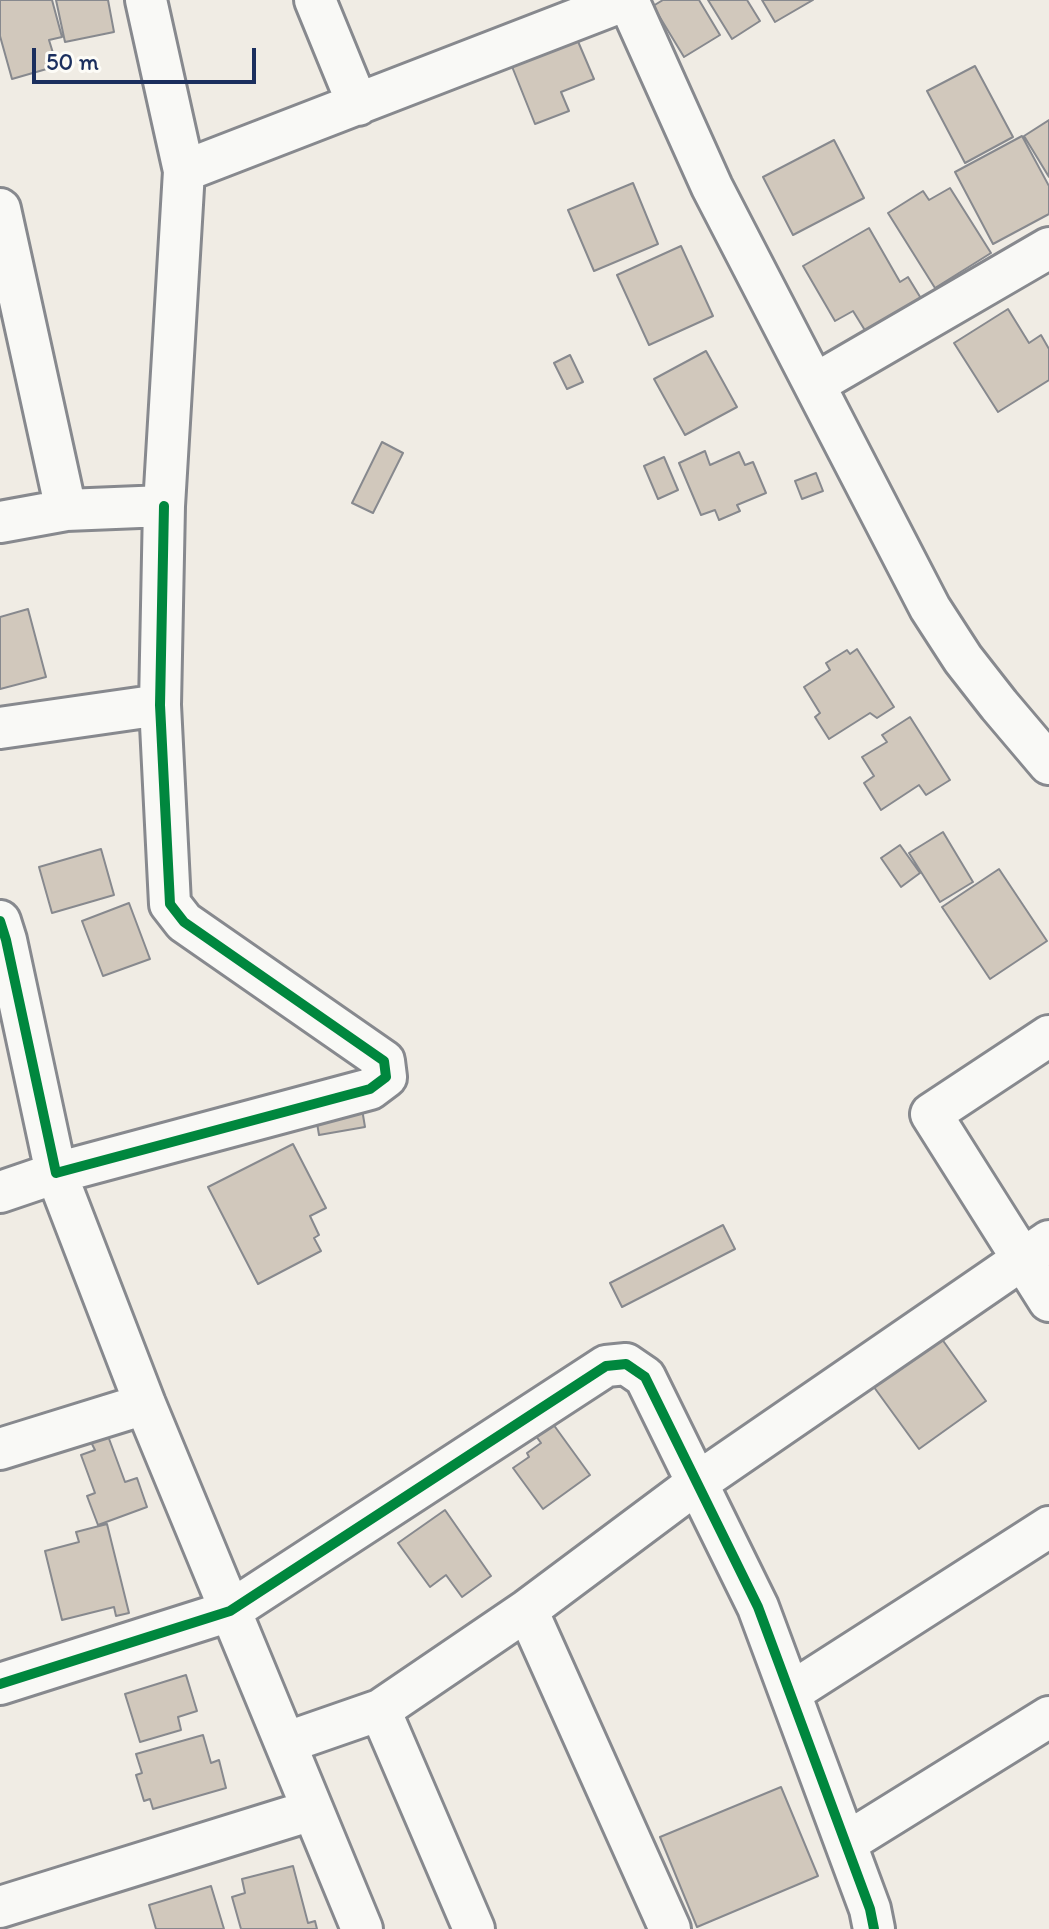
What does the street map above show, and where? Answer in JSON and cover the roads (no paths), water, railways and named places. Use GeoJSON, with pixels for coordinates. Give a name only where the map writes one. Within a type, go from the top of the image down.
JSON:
{"type":"FeatureCollection","features":[{"type":"Feature","properties":{"kind":"street"},"geometry":{"type":"LineString","coordinates":[[0,1192],[56,1173],[370,1089],[386,1077],[384,1061],[184,922],[170,904],[160,705],[164,506],[184,171],[146,0]]}},
{"type":"Feature","properties":{"kind":"street"},"geometry":{"type":"LineString","coordinates":[[315,0],[358,105]]}},
{"type":"Feature","properties":{"kind":"street"},"geometry":{"type":"LineString","coordinates":[[184,171],[627,0],[712,187],[930,608],[963,659],[1049,764]]}},
{"type":"Feature","properties":{"kind":"street"},"geometry":{"type":"LineString","coordinates":[[0,209],[66,510]]}},
{"type":"Feature","properties":{"kind":"street"},"geometry":{"type":"LineString","coordinates":[[815,384],[1049,248]]}},
{"type":"Feature","properties":{"kind":"street"},"geometry":{"type":"LineString","coordinates":[[0,522],[66,510],[164,506]]}},
{"type":"Feature","properties":{"kind":"street"},"geometry":{"type":"LineString","coordinates":[[0,728],[160,705]]}},
{"type":"Feature","properties":{"kind":"street"},"geometry":{"type":"LineString","coordinates":[[0,921],[56,1173],[145,1404],[362,1929]]}},
{"type":"Feature","properties":{"kind":"street"},"geometry":{"type":"LineString","coordinates":[[1049,1036],[931,1114],[1036,1249],[1049,1301]]}},
{"type":"Feature","properties":{"kind":"street"},"geometry":{"type":"LineString","coordinates":[[285,1743],[380,1710],[527,1610],[697,1483],[1036,1249]]}},
{"type":"Feature","properties":{"kind":"street"},"geometry":{"type":"LineString","coordinates":[[0,1684],[230,1611],[606,1366],[626,1364],[645,1377],[758,1607],[870,1909],[874,1929]]}},
{"type":"Feature","properties":{"kind":"street"},"geometry":{"type":"LineString","coordinates":[[0,1449],[145,1404]]}},
{"type":"Feature","properties":{"kind":"street"},"geometry":{"type":"LineString","coordinates":[[790,1693],[1049,1527]]}},
{"type":"Feature","properties":{"kind":"street"},"geometry":{"type":"LineString","coordinates":[[527,1610],[670,1929]]}},
{"type":"Feature","properties":{"kind":"street"},"geometry":{"type":"LineString","coordinates":[[380,1710],[474,1929]]}},
{"type":"Feature","properties":{"kind":"street"},"geometry":{"type":"LineString","coordinates":[[846,1843],[1049,1717]]}},
{"type":"Feature","properties":{"kind":"street"},"geometry":{"type":"LineString","coordinates":[[0,1907],[312,1810]]}}]}
